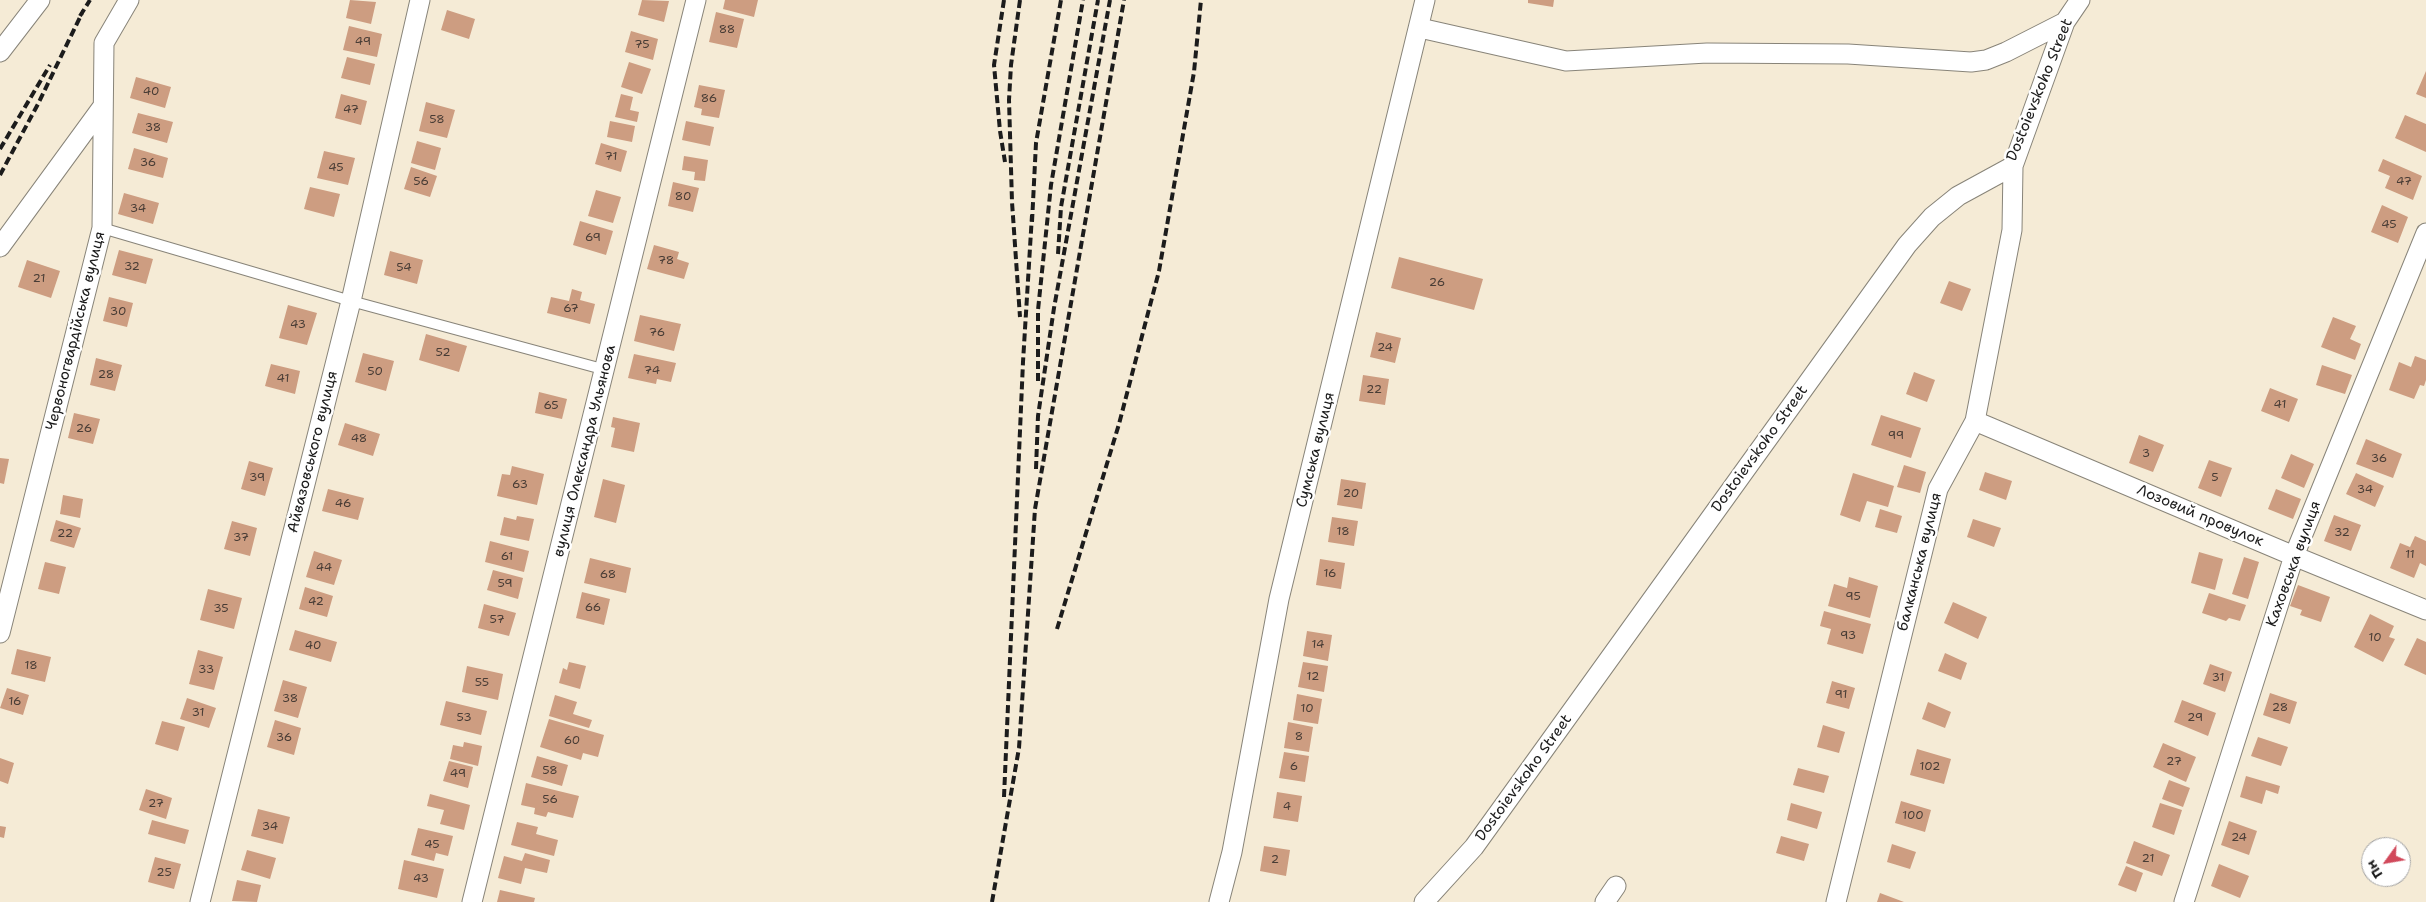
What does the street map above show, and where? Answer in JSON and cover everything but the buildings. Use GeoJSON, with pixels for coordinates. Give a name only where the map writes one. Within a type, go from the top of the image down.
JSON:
{"type":"FeatureCollection","features":[{"type":"Feature","properties":{"kind":"street"},"geometry":{"type":"LineString","coordinates":[[0,52],[40,0]]}},
{"type":"Feature","properties":{"kind":"street","name":"Червоногвардійська вулиця"},"geometry":{"type":"LineString","coordinates":[[0,633],[102,228],[104,43],[129,0]]}},
{"type":"Feature","properties":{"kind":"street","name":"Айвазовського вулиця"},"geometry":{"type":"LineString","coordinates":[[200,902],[351,300],[420,0]]}},
{"type":"Feature","properties":{"kind":"street","name":"вулиця Олександра Ульянова"},"geometry":{"type":"LineString","coordinates":[[472,902],[606,370],[696,0]]}},
{"type":"Feature","properties":{"kind":"street","name":"Сумська вулиця"},"geometry":{"type":"LineString","coordinates":[[1219,902],[1232,852],[1279,599],[1420,28],[1425,0]]}},
{"type":"Feature","properties":{"kind":"street","name":"Dostoievskoho Street"},"geometry":{"type":"LineString","coordinates":[[1424,902],[1474,847],[1907,245],[1932,217],[1958,196],[2013,166],[2065,22],[2080,0]]}},
{"type":"Feature","properties":{"kind":"street"},"geometry":{"type":"LineString","coordinates":[[1420,28],[1566,60],[1716,53],[1848,54],[1971,62],[1986,60],[1999,55],[2065,22]]}},
{"type":"Feature","properties":{"kind":"street"},"geometry":{"type":"LineString","coordinates":[[0,247],[103,106]]}},
{"type":"Feature","properties":{"kind":"street","name":"балканська вулиця"},"geometry":{"type":"LineString","coordinates":[[1836,902],[1938,489],[1975,420],[2012,230],[2013,166]]}},
{"type":"Feature","properties":{"kind":"street","name":"Каховська вулиця"},"geometry":{"type":"LineString","coordinates":[[2184,902],[2294,556],[2426,233]]}},
{"type":"Feature","properties":{"kind":"street","name":"Лозовий провулок"},"geometry":{"type":"LineString","coordinates":[[1975,420],[2426,610]]}},
{"type":"Feature","properties":{"kind":"street"},"geometry":{"type":"LineString","coordinates":[[1605,902],[1616,886]]}},
{"type":"Feature","properties":{"kind":"lane"},"geometry":{"type":"LineString","coordinates":[[102,228],[351,300],[606,370]]}},
{"type":"Feature","properties":{"kind":"railway"},"geometry":{"type":"LineString","coordinates":[[80,16],[90,0]]}},
{"type":"Feature","properties":{"kind":"railway"},"geometry":{"type":"LineString","coordinates":[[1004,0],[994,65],[1005,162]]}},
{"type":"Feature","properties":{"kind":"railway"},"geometry":{"type":"LineString","coordinates":[[1020,0],[1011,65],[1009,100],[1012,202],[1020,317]]}},
{"type":"Feature","properties":{"kind":"railway"},"geometry":{"type":"LineString","coordinates":[[1032,222],[1036,143],[1061,0]]}},
{"type":"Feature","properties":{"kind":"railway"},"geometry":{"type":"LineString","coordinates":[[1038,381],[1038,310],[1051,185],[1083,0]]}},
{"type":"Feature","properties":{"kind":"railway"},"geometry":{"type":"LineString","coordinates":[[1058,254],[1061,207],[1098,0]]}},
{"type":"Feature","properties":{"kind":"railway"},"geometry":{"type":"LineString","coordinates":[[1036,469],[1038,416],[1054,308],[1110,0]]}},
{"type":"Feature","properties":{"kind":"railway"},"geometry":{"type":"LineString","coordinates":[[992,902],[1019,748],[1035,509],[1124,0]]}},
{"type":"Feature","properties":{"kind":"railway"},"geometry":{"type":"LineString","coordinates":[[1057,629],[1119,424],[1159,271],[1194,72],[1201,0]]}},
{"type":"Feature","properties":{"kind":"railway"},"geometry":{"type":"LineString","coordinates":[[0,175],[38,104],[83,11]]}},
{"type":"Feature","properties":{"kind":"railway"},"geometry":{"type":"LineString","coordinates":[[0,149],[50,65]]}},
{"type":"Feature","properties":{"kind":"railway"},"geometry":{"type":"LineString","coordinates":[[1004,797],[1023,362],[1032,215]]}}]}
